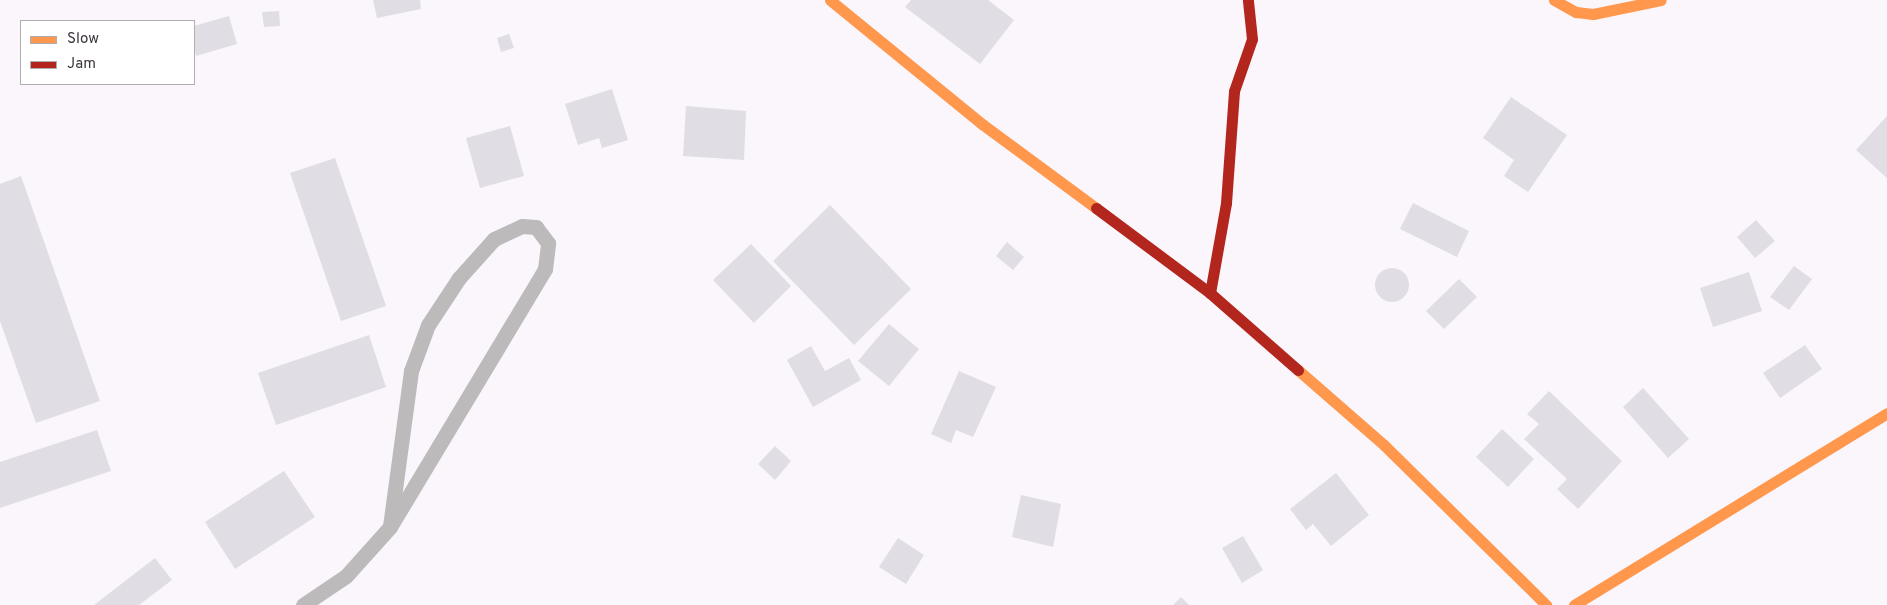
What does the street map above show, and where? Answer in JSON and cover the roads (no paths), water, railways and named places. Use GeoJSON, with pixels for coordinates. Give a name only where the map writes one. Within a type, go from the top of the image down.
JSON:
{"type":"FeatureCollection","features":[{"type":"Feature","properties":{"kind":"street"},"geometry":{"type":"LineString","coordinates":[[830,0],[982,124],[1210,293],[1384,445],[1546,605]]}},
{"type":"Feature","properties":{"kind":"street"},"geometry":{"type":"LineString","coordinates":[[1210,293],[1226,203],[1234,91],[1252,38],[1248,0]]}},
{"type":"Feature","properties":{"kind":"street"},"geometry":{"type":"LineString","coordinates":[[1554,0],[1576,12],[1593,14],[1661,0]]}},
{"type":"Feature","properties":{"kind":"street"},"geometry":{"type":"LineString","coordinates":[[1574,605],[1646,559],[1887,413]]}},
{"type":"Feature","properties":{"kind":"lane"},"geometry":{"type":"LineString","coordinates":[[303,605],[346,576],[390,527],[545,269],[548,243],[536,227],[522,226],[494,239],[459,278],[428,325],[411,371],[390,527]]}}]}
